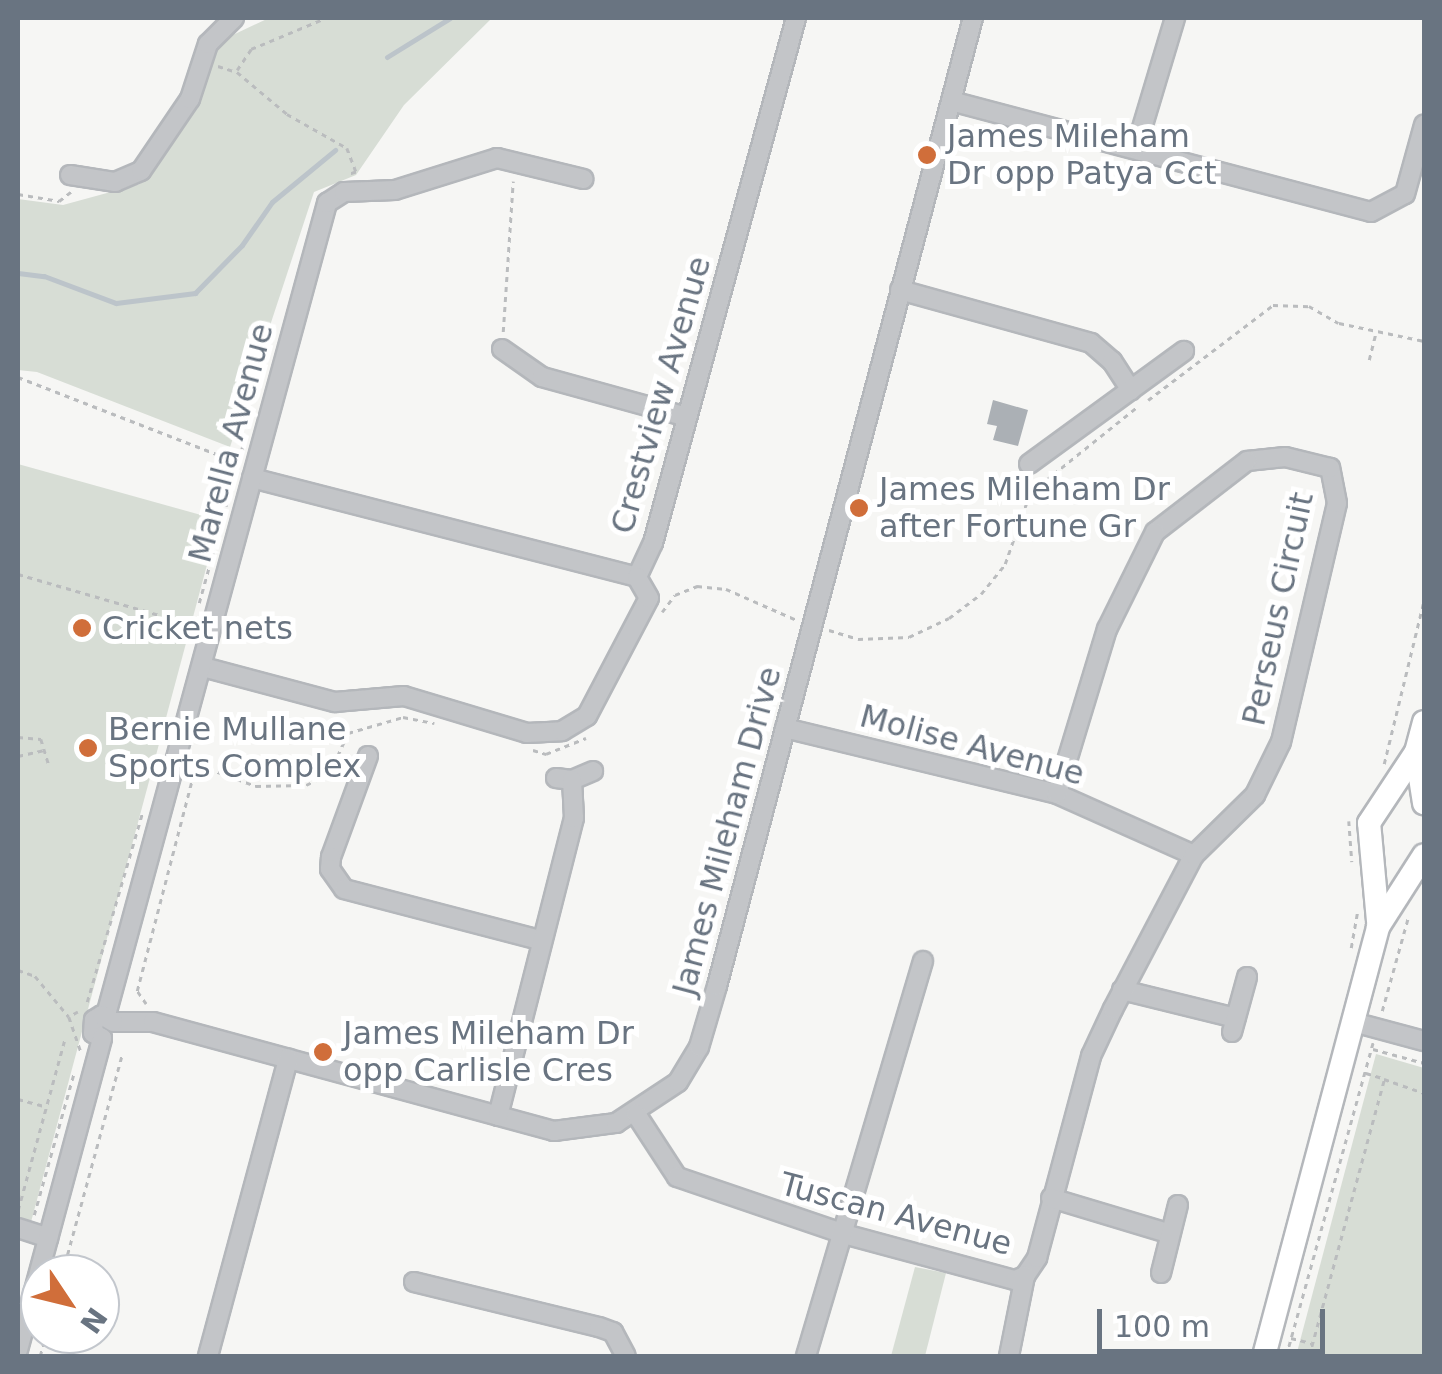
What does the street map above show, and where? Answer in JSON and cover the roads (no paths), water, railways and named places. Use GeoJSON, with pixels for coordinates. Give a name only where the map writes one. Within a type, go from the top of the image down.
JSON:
{"type":"FeatureCollection","features":[{"type":"Feature","properties":{"kind":"main road"},"geometry":{"type":"LineString","coordinates":[[1378,927],[1369,823],[1416,752],[1424,722]]}},
{"type":"Feature","properties":{"kind":"main road"},"geometry":{"type":"LineString","coordinates":[[1382,805],[1403,800],[1424,806],[1416,752]]}},
{"type":"Feature","properties":{"kind":"main road"},"geometry":{"type":"LineString","coordinates":[[1370,845],[1389,864],[1420,859]]}},
{"type":"Feature","properties":{"kind":"main road"},"geometry":{"type":"LineString","coordinates":[[1264,1356],[1378,927],[1420,859]]}},
{"type":"Feature","properties":{"kind":"street"},"geometry":{"type":"LineString","coordinates":[[70,175],[115,182],[141,170],[190,99],[208,44],[234,18]]}},
{"type":"Feature","properties":{"kind":"street","name":"Crestview Avenue"},"geometry":{"type":"LineString","coordinates":[[252,478],[638,576],[796,18]]}},
{"type":"Feature","properties":{"kind":"street","name":"James Mileham Drive"},"geometry":{"type":"LineString","coordinates":[[110,1019],[153,1022],[568,1132],[636,1114],[678,1082],[700,1046],[786,728],[806,622],[974,18]]}},
{"type":"Feature","properties":{"kind":"street"},"geometry":{"type":"LineString","coordinates":[[1136,148],[1175,18]]}},
{"type":"Feature","properties":{"kind":"street"},"geometry":{"type":"LineString","coordinates":[[951,102],[1378,211],[1406,194],[1424,125]]}},
{"type":"Feature","properties":{"kind":"street","name":"Marella Avenue"},"geometry":{"type":"LineString","coordinates":[[48,1238],[102,1038],[92,1024],[110,1019],[188,762],[203,667],[327,203],[344,192],[395,190],[431,180],[476,160],[514,160],[583,179]]}},
{"type":"Feature","properties":{"kind":"street"},"geometry":{"type":"LineString","coordinates":[[900,290],[1090,343],[1112,361],[1131,390]]}},
{"type":"Feature","properties":{"kind":"street"},"geometry":{"type":"LineString","coordinates":[[502,349],[542,377],[686,416]]}},
{"type":"Feature","properties":{"kind":"street"},"geometry":{"type":"LineString","coordinates":[[1029,464],[1184,351]]}},
{"type":"Feature","properties":{"kind":"street","name":"Perseus Circuit"},"geometry":{"type":"LineString","coordinates":[[1057,794],[1107,628],[1155,532],[1247,461],[1285,457],[1330,468],[1337,503],[1281,742],[1255,795],[1194,855]]}},
{"type":"Feature","properties":{"kind":"street"},"geometry":{"type":"LineString","coordinates":[[203,667],[335,702],[404,696],[528,733],[562,731],[587,716],[649,598],[638,576]]}},
{"type":"Feature","properties":{"kind":"street","name":"Molise Avenue"},"geometry":{"type":"LineString","coordinates":[[786,728],[1057,794],[1194,855]]}},
{"type":"Feature","properties":{"kind":"street"},"geometry":{"type":"LineString","coordinates":[[368,756],[331,857],[335,879],[358,896],[540,940]]}},
{"type":"Feature","properties":{"kind":"street"},"geometry":{"type":"LineString","coordinates":[[498,1116],[574,818],[564,779],[593,771]]}},
{"type":"Feature","properties":{"kind":"street","name":"Tuscan Avenue"},"geometry":{"type":"LineString","coordinates":[[636,1114],[676,1178],[844,1234],[1016,1280],[1025,1276],[1037,1258],[1091,1056],[1194,855]]}},
{"type":"Feature","properties":{"kind":"street"},"geometry":{"type":"LineString","coordinates":[[806,1356],[923,961]]}},
{"type":"Feature","properties":{"kind":"street"},"geometry":{"type":"LineString","coordinates":[[1122,990],[1234,1025],[1247,978]]}},
{"type":"Feature","properties":{"kind":"street"},"geometry":{"type":"LineString","coordinates":[[1353,1022],[1424,1041]]}},
{"type":"Feature","properties":{"kind":"street"},"geometry":{"type":"LineString","coordinates":[[208,1356],[288,1060]]}},
{"type":"Feature","properties":{"kind":"street"},"geometry":{"type":"LineString","coordinates":[[1051,1198],[1168,1233]]}},
{"type":"Feature","properties":{"kind":"street"},"geometry":{"type":"LineString","coordinates":[[1160,1273],[1178,1206]]}},
{"type":"Feature","properties":{"kind":"street"},"geometry":{"type":"LineString","coordinates":[[18,1350],[48,1238],[23,1230]]}},
{"type":"Feature","properties":{"kind":"street"},"geometry":{"type":"LineString","coordinates":[[1010,1356],[1025,1276]]}},
{"type":"Feature","properties":{"kind":"street"},"geometry":{"type":"LineString","coordinates":[[414,1282],[599,1327],[613,1332],[626,1356]]}},
{"type":"Feature","properties":{"kind":"waterway"},"geometry":{"type":"LineString","coordinates":[[387,57],[450,18]]}},
{"type":"Feature","properties":{"kind":"waterway"},"geometry":{"type":"LineString","coordinates":[[18,273],[44,276],[116,303],[195,293],[242,245],[272,202],[335,150]]}},
{"type":"Feature","properties":{"kind":"place","name":"James Mileham Dr opp Patya Cct"},"geometry":{"type":"Point","coordinates":[927,155]}},
{"type":"Feature","properties":{"kind":"place","name":"James Mileham Dr after Fortune Gr"},"geometry":{"type":"Point","coordinates":[859,508]}},
{"type":"Feature","properties":{"kind":"place","name":"Cricket nets"},"geometry":{"type":"Point","coordinates":[82,628]}},
{"type":"Feature","properties":{"kind":"place","name":"Bernie Mullane Sports Complex"},"geometry":{"type":"Point","coordinates":[88,748]}},
{"type":"Feature","properties":{"kind":"place","name":"James Mileham Dr opp Carlisle Cres"},"geometry":{"type":"Point","coordinates":[323,1052]}}]}
